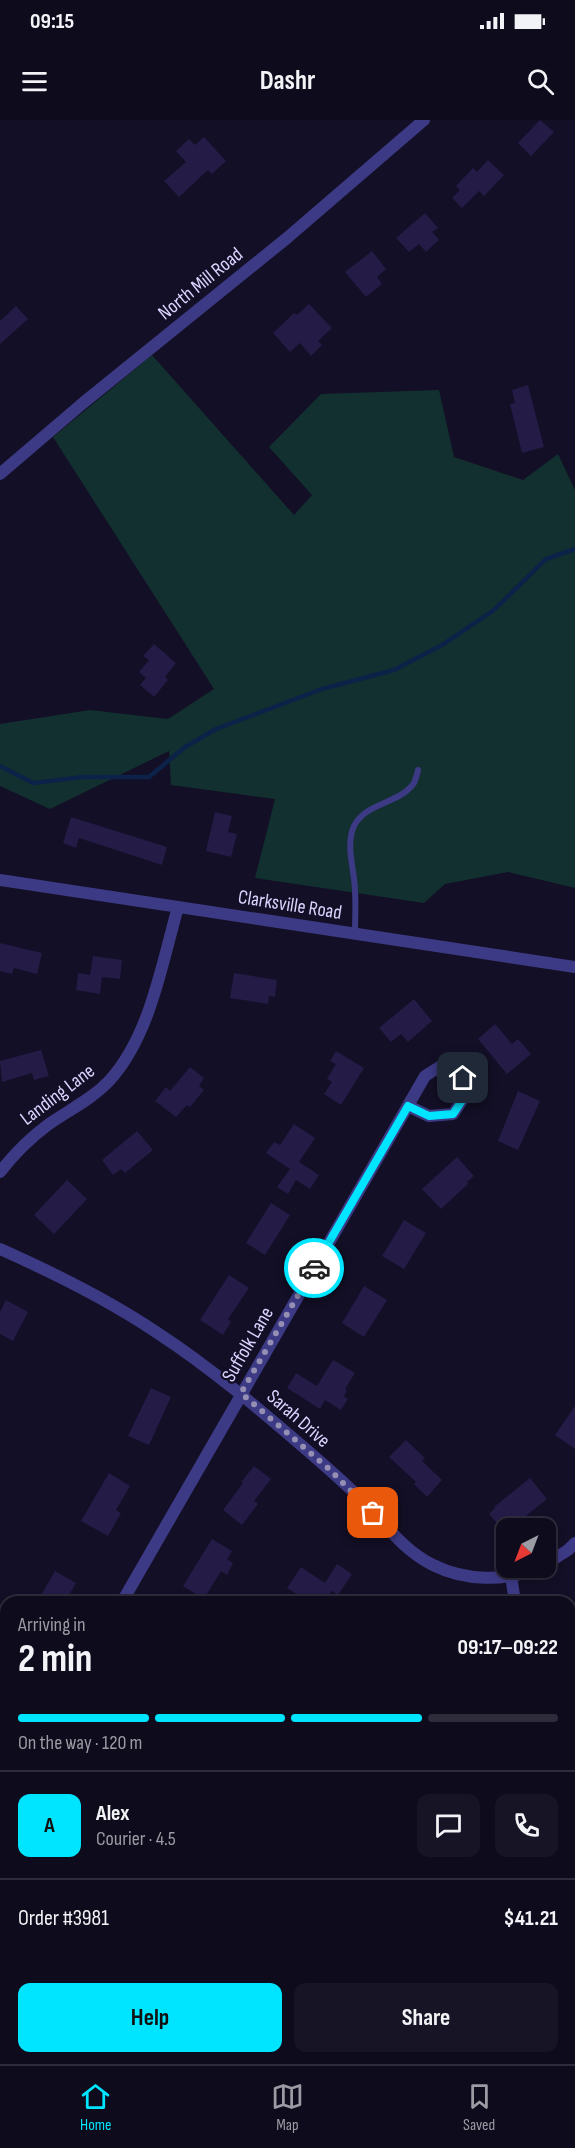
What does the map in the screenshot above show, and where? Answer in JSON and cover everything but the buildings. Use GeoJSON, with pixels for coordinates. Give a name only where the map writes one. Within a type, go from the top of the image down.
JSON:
{"type":"FeatureCollection","features":[{"type":"Feature","properties":{"kind":"street","name":"North Mill Road"},"geometry":{"type":"LineString","coordinates":[[0,474],[83,403],[286,238],[424,120]]}},
{"type":"Feature","properties":{"kind":"street","name":"Clarksville Road"},"geometry":{"type":"LineString","coordinates":[[0,880],[575,967]]}},
{"type":"Feature","properties":{"kind":"street","name":"Landing Lane"},"geometry":{"type":"LineString","coordinates":[[0,1172],[27,1142],[49,1124],[90,1098],[125,1061],[146,1018],[178,907]]}},
{"type":"Feature","properties":{"kind":"street","name":"Suffolk Lane"},"geometry":{"type":"LineString","coordinates":[[125,1596],[425,1076],[441,1066],[463,1078],[465,1096],[453,1114],[429,1116],[408,1106]]}},
{"type":"Feature","properties":{"kind":"street","name":"Sarah Drive"},"geometry":{"type":"LineString","coordinates":[[0,1249],[105,1300],[157,1332],[241,1393],[329,1469],[412,1552],[432,1565],[453,1573],[474,1577],[496,1576]]}},
{"type":"Feature","properties":{"kind":"street"},"geometry":{"type":"LineString","coordinates":[[556,1558],[575,1543]]}},
{"type":"Feature","properties":{"kind":"street"},"geometry":{"type":"LineString","coordinates":[[511,1578],[514,1596]]}},
{"type":"Feature","properties":{"kind":"lane"},"geometry":{"type":"LineString","coordinates":[[355,934],[355,890],[351,851],[355,825],[379,804],[402,795],[414,783],[418,770]]}},
{"type":"Feature","properties":{"kind":"green space"},"geometry":{"type":"Polygon","coordinates":[[[152,355],[294,515],[312,495],[269,447],[321,394],[439,390],[454,457],[523,480],[558,454],[575,490],[575,888],[508,872],[445,884],[424,903],[255,878],[275,799],[171,785],[169,751],[50,809],[0,786],[0,724],[90,710],[168,719],[214,689],[53,437],[152,355]]]}},
{"type":"Feature","properties":{"kind":"waterway"},"geometry":{"type":"LineString","coordinates":[[0,766],[33,783],[83,777],[149,777],[185,747],[216,729],[322,689],[394,670],[442,645],[494,610],[546,559],[575,549]]}},
{"type":"Feature","properties":{"kind":"way so far"},"geometry":{"type":"LineString","coordinates":[[314,1268],[241,1393],[329,1469],[373,1513]]}},
{"type":"Feature","properties":{"kind":"route"},"geometry":{"type":"LineString","coordinates":[[314,1268],[408,1106],[429,1116],[453,1114],[465,1096],[463,1078]]}}]}
